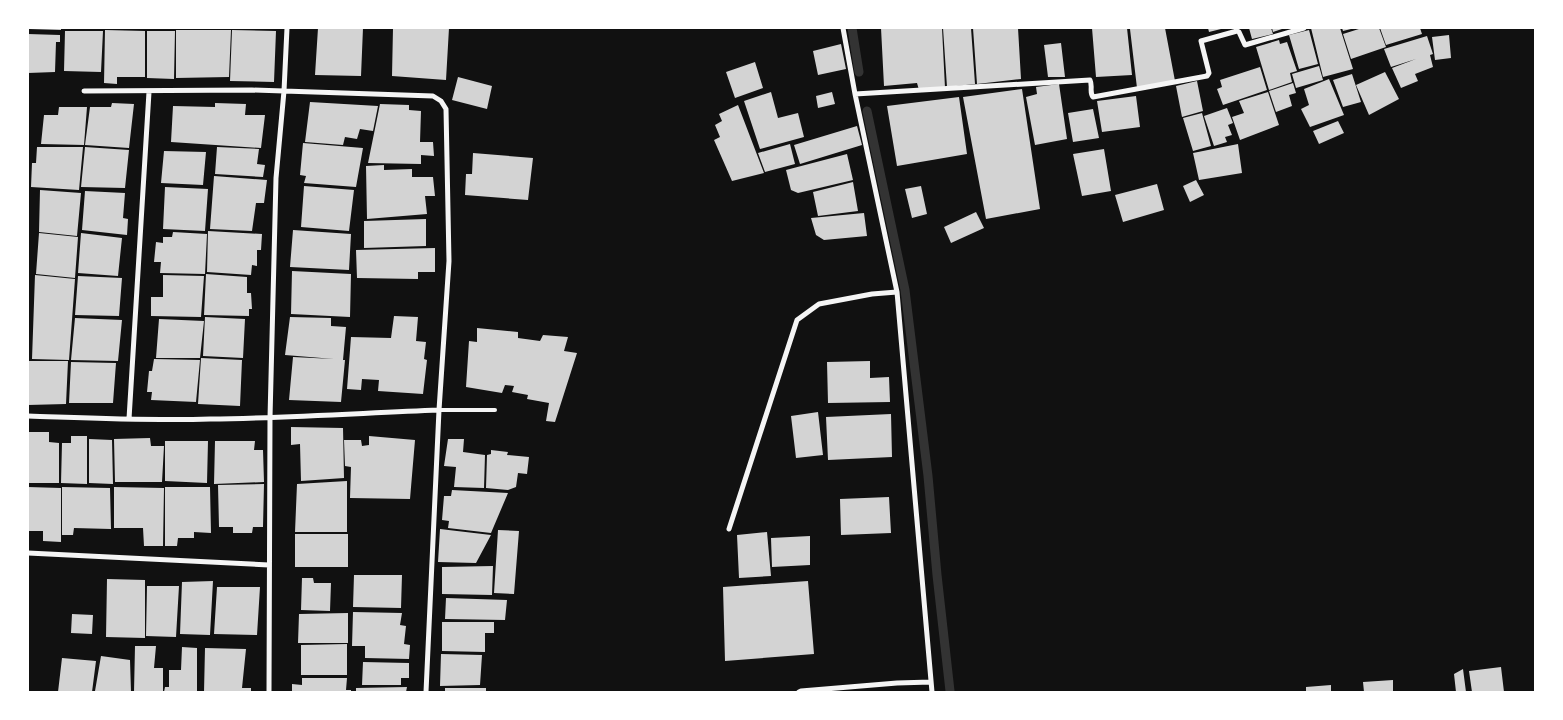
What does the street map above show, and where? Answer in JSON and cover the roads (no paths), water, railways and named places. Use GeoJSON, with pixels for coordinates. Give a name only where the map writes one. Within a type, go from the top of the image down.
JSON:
{"type":"FeatureCollection","features":[{"type":"Feature","properties":{"kind":"street"},"geometry":{"type":"LineString","coordinates":[[269,692],[270,418],[276,178],[284,91],[287,28]]}},
{"type":"Feature","properties":{"kind":"street"},"geometry":{"type":"LineString","coordinates":[[843,28],[897,292],[932,692]]}},
{"type":"Feature","properties":{"kind":"street"},"geometry":{"type":"LineString","coordinates":[[855,94],[1090,80],[1093,97],[1207,76],[1209,73],[1201,41],[1237,31],[1244,45],[1304,28]]}},
{"type":"Feature","properties":{"kind":"street"},"geometry":{"type":"LineString","coordinates":[[84,91],[284,91],[433,96],[441,101],[446,109],[449,261],[439,410],[426,692]]}},
{"type":"Feature","properties":{"kind":"street"},"geometry":{"type":"LineString","coordinates":[[129,419],[149,92]]}},
{"type":"Feature","properties":{"kind":"street"},"geometry":{"type":"LineString","coordinates":[[729,529],[797,320],[819,304],[872,294],[897,292]]}},
{"type":"Feature","properties":{"kind":"street"},"geometry":{"type":"LineString","coordinates":[[28,416],[208,420],[439,410]]}},
{"type":"Feature","properties":{"kind":"street"},"geometry":{"type":"LineString","coordinates":[[28,553],[269,565]]}},
{"type":"Feature","properties":{"kind":"street"},"geometry":{"type":"LineString","coordinates":[[799,692],[931,682]]}},
{"type":"Feature","properties":{"kind":"lane"},"geometry":{"type":"LineString","coordinates":[[439,410],[495,410]]}},
{"type":"Feature","properties":{"kind":"waterway"},"geometry":{"type":"LineString","coordinates":[[852,28],[859,72]]}},
{"type":"Feature","properties":{"kind":"waterway"},"geometry":{"type":"LineString","coordinates":[[867,111],[905,290],[928,476],[950,691]]}}]}
